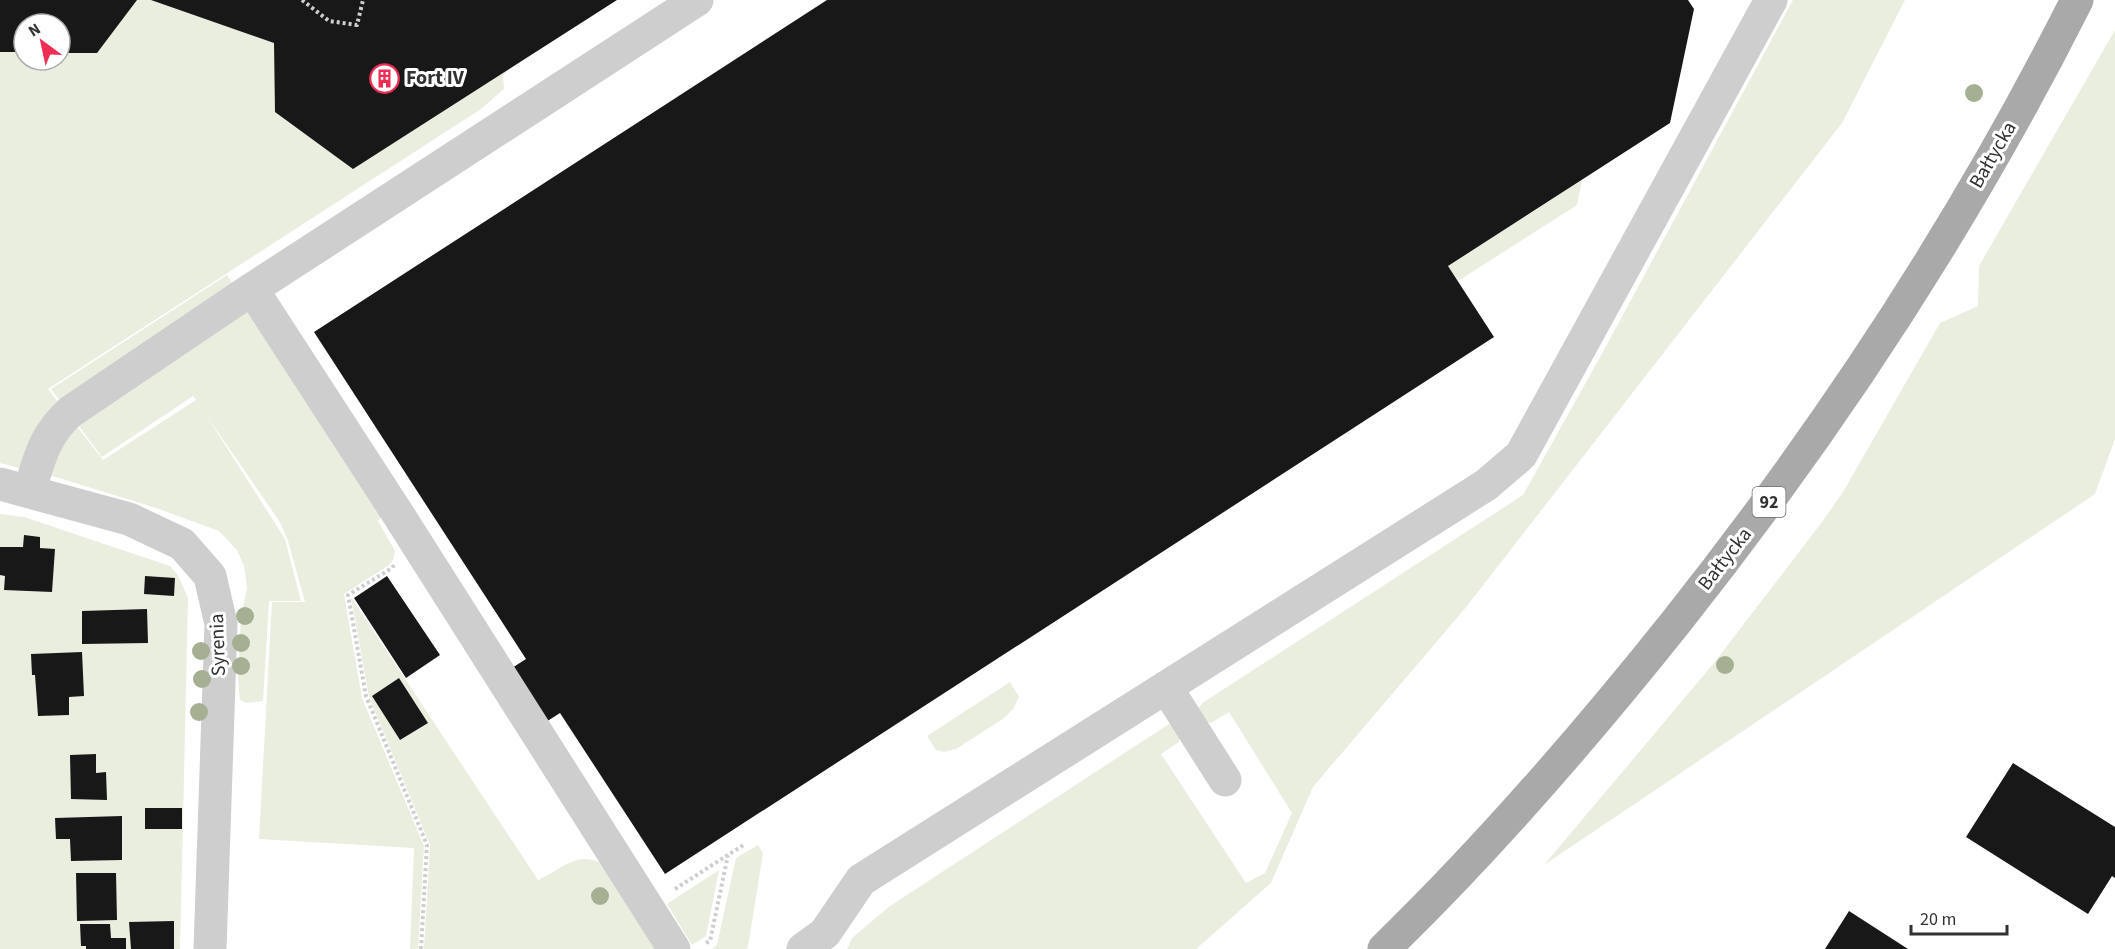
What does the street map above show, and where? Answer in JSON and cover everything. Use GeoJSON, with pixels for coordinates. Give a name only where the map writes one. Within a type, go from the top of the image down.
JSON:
{"type":"FeatureCollection","features":[{"type":"Feature","properties":{"kind":"main road","name":"Bałtycka"},"geometry":{"type":"LineString","coordinates":[[1384,949],[1423,912],[1521,807],[1611,704],[1746,534],[1864,366],[1931,262],[2048,59],[2077,0]]}},
{"type":"Feature","properties":{"kind":"street"},"geometry":{"type":"LineString","coordinates":[[15,488],[43,448],[54,427],[70,412],[252,289],[697,0]]}},
{"type":"Feature","properties":{"kind":"street"},"geometry":{"type":"LineString","coordinates":[[803,949],[825,933],[861,880],[1486,485],[1521,455],[1771,0]]}},
{"type":"Feature","properties":{"kind":"street"},"geometry":{"type":"LineString","coordinates":[[252,289],[396,511],[688,947]]}},
{"type":"Feature","properties":{"kind":"street","name":"Syrenia"},"geometry":{"type":"LineString","coordinates":[[15,488],[129,519],[182,544],[210,576],[221,624],[210,949]]}},
{"type":"Feature","properties":{"kind":"street"},"geometry":{"type":"LineString","coordinates":[[1167,687],[1225,780]]}},
{"type":"Feature","properties":{"kind":"path"},"geometry":{"type":"LineString","coordinates":[[302,0],[329,21],[357,26],[363,0]]}},
{"type":"Feature","properties":{"kind":"path"},"geometry":{"type":"LineString","coordinates":[[667,893],[745,844]]}},
{"type":"Feature","properties":{"kind":"path"},"geometry":{"type":"LineString","coordinates":[[688,947],[710,941],[728,855]]}},
{"type":"Feature","properties":{"kind":"shaded area"},"geometry":{"type":"Polygon","coordinates":[[[0,0],[590,0],[503,75],[504,89],[481,109],[48,389],[103,460],[196,400],[193,396],[102,457],[51,389],[227,275],[382,517],[378,521],[395,551],[389,565],[344,594],[362,698],[424,846],[418,949],[410,949],[414,848],[259,839],[272,602],[305,602],[288,541],[280,522],[206,415],[285,539],[301,601],[269,601],[263,701],[246,703],[240,700],[238,679],[241,615],[247,588],[244,566],[237,550],[219,531],[156,508],[59,478],[0,463],[0,0]]]}},
{"type":"Feature","properties":{"kind":"shaded area"},"geometry":{"type":"Polygon","coordinates":[[[1793,0],[1905,0],[1842,123],[1467,606],[1313,787],[1271,883],[1196,949],[847,949],[852,938],[890,906],[1169,724],[1177,731],[1179,742],[1161,754],[1246,883],[1265,873],[1292,813],[1229,712],[1211,723],[1206,722],[1198,712],[1199,707],[1523,495],[1793,0]]]}},
{"type":"Feature","properties":{"kind":"shaded area"},"geometry":{"type":"Polygon","coordinates":[[[2115,30],[2115,439],[2095,494],[1544,865],[1714,663],[1822,522],[1843,492],[1940,323],[1978,306],[1979,266],[2115,30]]]}},
{"type":"Feature","properties":{"kind":"shaded area"},"geometry":{"type":"Polygon","coordinates":[[[1582,180],[1577,205],[1458,281],[1448,266],[1582,180]]]}},
{"type":"Feature","properties":{"kind":"shaded area"},"geometry":{"type":"Polygon","coordinates":[[[0,514],[24,517],[170,566],[178,575],[188,598],[180,949],[0,949],[0,514]]]}},
{"type":"Feature","properties":{"kind":"shaded area"},"geometry":{"type":"Polygon","coordinates":[[[351,597],[538,880],[579,860],[596,861],[606,866],[658,949],[424,949],[430,845],[369,697],[351,597]],[[399,678],[372,696],[400,740],[428,723],[399,678]]]}},
{"type":"Feature","properties":{"kind":"shaded area"},"geometry":{"type":"Polygon","coordinates":[[[1010,682],[1019,697],[1013,709],[1003,719],[956,749],[944,752],[936,750],[927,736],[1010,682]]]}},
{"type":"Feature","properties":{"kind":"shaded area"},"geometry":{"type":"Polygon","coordinates":[[[758,845],[763,853],[748,947],[746,949],[712,949],[717,945],[736,858],[758,845]]]}},
{"type":"Feature","properties":{"kind":"shaded area"},"geometry":{"type":"Polygon","coordinates":[[[719,870],[706,936],[692,945],[667,904],[719,870]]]}},
{"type":"Feature","properties":{"kind":"building"},"geometry":{"type":"Polygon","coordinates":[[[0,0],[137,0],[97,53],[72,53],[72,12],[12,12],[12,52],[0,52],[0,0]]]}},
{"type":"Feature","properties":{"kind":"building","name":"Fort IV"},"geometry":{"type":"Polygon","coordinates":[[[151,0],[617,0],[353,169],[275,112],[274,43],[151,0]]]}},
{"type":"Feature","properties":{"kind":"building"},"geometry":{"type":"Polygon","coordinates":[[[827,0],[1688,0],[1694,9],[1670,123],[1448,266],[1494,337],[665,874],[560,713],[538,727],[504,673],[526,659],[314,332],[827,0]]]}},
{"type":"Feature","properties":{"kind":"building"},"geometry":{"type":"Polygon","coordinates":[[[24,535],[40,537],[40,548],[55,549],[52,592],[4,590],[5,576],[0,575],[0,547],[23,547],[24,535]]]}},
{"type":"Feature","properties":{"kind":"building"},"geometry":{"type":"Polygon","coordinates":[[[145,576],[175,578],[174,596],[144,594],[145,576]]]}},
{"type":"Feature","properties":{"kind":"building"},"geometry":{"type":"Polygon","coordinates":[[[387,576],[440,655],[406,678],[354,598],[387,576]]]}},
{"type":"Feature","properties":{"kind":"building"},"geometry":{"type":"Polygon","coordinates":[[[147,609],[148,643],[82,644],[82,611],[147,609]]]}},
{"type":"Feature","properties":{"kind":"building"},"geometry":{"type":"Polygon","coordinates":[[[82,652],[84,696],[69,697],[69,715],[38,716],[31,654],[82,652]]]}},
{"type":"Feature","properties":{"kind":"building"},"geometry":{"type":"Polygon","coordinates":[[[399,678],[428,723],[400,740],[372,696],[399,678]]]}},
{"type":"Feature","properties":{"kind":"building"},"geometry":{"type":"Polygon","coordinates":[[[96,754],[96,773],[106,772],[107,800],[71,799],[70,755],[96,754]]]}},
{"type":"Feature","properties":{"kind":"building"},"geometry":{"type":"Polygon","coordinates":[[[2013,763],[2115,827],[2115,878],[2112,876],[2088,914],[1966,837],[2013,763]]]}},
{"type":"Feature","properties":{"kind":"building"},"geometry":{"type":"Polygon","coordinates":[[[145,808],[182,808],[182,829],[145,829],[145,808]]]}},
{"type":"Feature","properties":{"kind":"building"},"geometry":{"type":"Polygon","coordinates":[[[122,816],[122,860],[71,861],[70,839],[56,839],[55,818],[122,816]]]}},
{"type":"Feature","properties":{"kind":"building"},"geometry":{"type":"Polygon","coordinates":[[[76,873],[116,873],[117,920],[77,921],[76,873]]]}},
{"type":"Feature","properties":{"kind":"building"},"geometry":{"type":"Polygon","coordinates":[[[1849,911],[1908,949],[1825,949],[1849,911]]]}},
{"type":"Feature","properties":{"kind":"building"},"geometry":{"type":"Polygon","coordinates":[[[174,921],[174,949],[131,949],[129,922],[174,921]]]}},
{"type":"Feature","properties":{"kind":"building"},"geometry":{"type":"Polygon","coordinates":[[[80,924],[110,924],[111,938],[126,938],[126,949],[86,949],[86,946],[81,946],[80,924]]]}},
{"type":"Feature","properties":{"kind":"place","name":"Fort IV"},"geometry":{"type":"Point","coordinates":[385,78]}}]}
